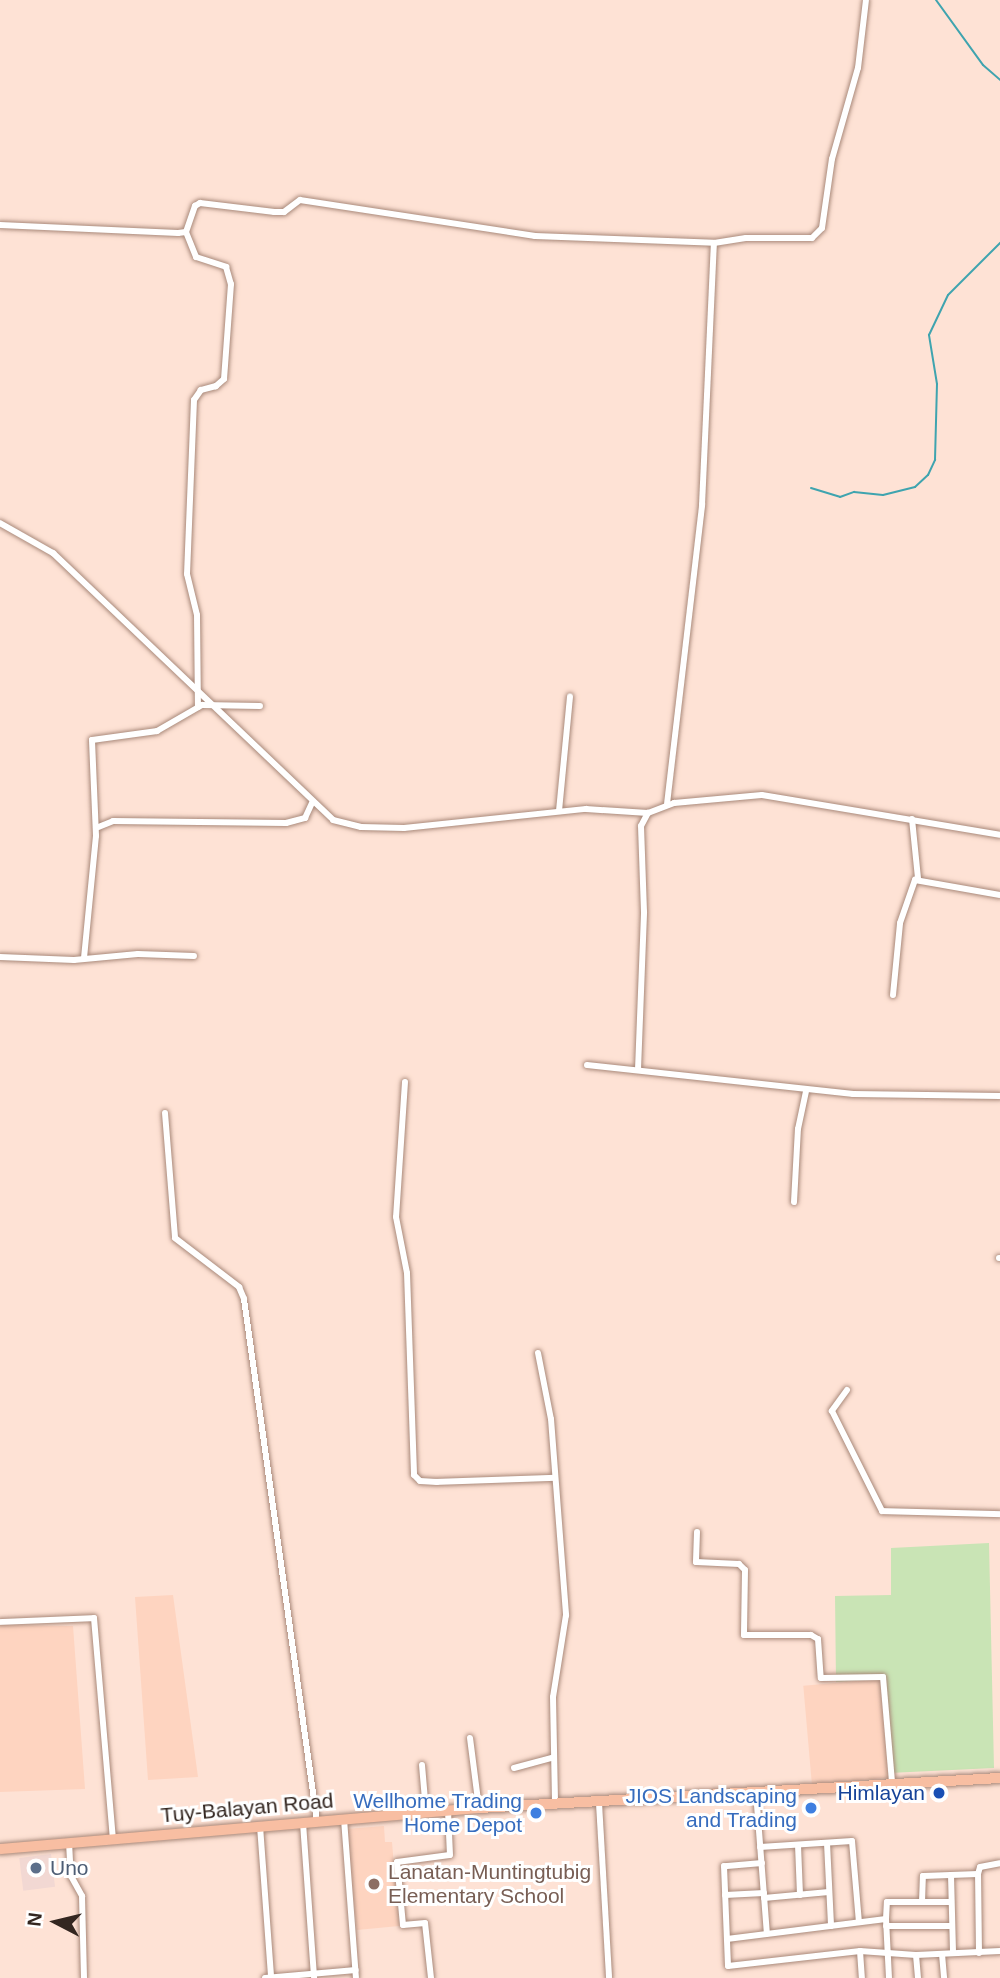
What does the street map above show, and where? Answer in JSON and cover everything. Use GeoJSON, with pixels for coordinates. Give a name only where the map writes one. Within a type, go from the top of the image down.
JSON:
{"type":"FeatureCollection","features":[{"type":"Feature","properties":{"kind":"main road","name":"Tuy-Balayan Road"},"geometry":{"type":"LineString","coordinates":[[0,1849],[479,1808],[555,1806],[756,1791],[1000,1778]]}},
{"type":"Feature","properties":{"kind":"street"},"geometry":{"type":"LineString","coordinates":[[198,706],[197,615],[187,574],[194,400],[201,390],[216,386],[224,379],[231,284],[226,267],[195,257],[186,232],[195,206],[200,204],[284,212],[300,200],[535,236],[714,243],[812,238],[821,232],[832,159],[858,68],[866,0]]}},
{"type":"Feature","properties":{"kind":"street"},"geometry":{"type":"LineString","coordinates":[[0,225],[186,232]]}},
{"type":"Feature","properties":{"kind":"street"},"geometry":{"type":"LineString","coordinates":[[667,804],[702,505],[714,243]]}},
{"type":"Feature","properties":{"kind":"street"},"geometry":{"type":"LineString","coordinates":[[0,523],[47,547],[312,803],[333,820],[361,827],[404,828],[559,811],[628,808],[648,813]]}},
{"type":"Feature","properties":{"kind":"street"},"geometry":{"type":"LineString","coordinates":[[559,811],[570,697]]}},
{"type":"Feature","properties":{"kind":"street"},"geometry":{"type":"LineString","coordinates":[[84,958],[96,828],[91,773],[94,738],[157,731],[198,706],[260,706]]}},
{"type":"Feature","properties":{"kind":"street"},"geometry":{"type":"LineString","coordinates":[[638,1070],[644,912],[641,826],[648,813],[667,804],[762,795],[1000,835]]}},
{"type":"Feature","properties":{"kind":"street"},"geometry":{"type":"LineString","coordinates":[[96,828],[113,821],[286,822],[305,818],[312,803]]}},
{"type":"Feature","properties":{"kind":"street"},"geometry":{"type":"LineString","coordinates":[[912,819],[918,878]]}},
{"type":"Feature","properties":{"kind":"street"},"geometry":{"type":"LineString","coordinates":[[918,878],[1000,895]]}},
{"type":"Feature","properties":{"kind":"street"},"geometry":{"type":"LineString","coordinates":[[893,995],[900,923],[911,884],[918,878]]}},
{"type":"Feature","properties":{"kind":"street"},"geometry":{"type":"LineString","coordinates":[[0,957],[194,957]]}},
{"type":"Feature","properties":{"kind":"street"},"geometry":{"type":"LineString","coordinates":[[587,1065],[806,1090],[1000,1096]]}},
{"type":"Feature","properties":{"kind":"street"},"geometry":{"type":"LineString","coordinates":[[405,1082],[396,1210],[407,1273],[414,1475],[420,1480],[437,1482],[553,1478]]}},
{"type":"Feature","properties":{"kind":"street"},"geometry":{"type":"LineString","coordinates":[[794,1202],[793,1172],[806,1090]]}},
{"type":"Feature","properties":{"kind":"street"},"geometry":{"type":"LineString","coordinates":[[165,1113],[175,1238],[240,1287],[244,1299],[317,1821]]}},
{"type":"Feature","properties":{"kind":"street"},"geometry":{"type":"LineString","coordinates":[[538,1353],[538,1374],[549,1406],[566,1615],[554,1697],[552,1758],[555,1806]]}},
{"type":"Feature","properties":{"kind":"street"},"geometry":{"type":"LineString","coordinates":[[847,1390],[832,1411],[882,1511],[1000,1514]]}},
{"type":"Feature","properties":{"kind":"street"},"geometry":{"type":"LineString","coordinates":[[697,1532],[696,1562],[739,1564],[745,1570],[744,1636],[811,1635],[818,1639],[821,1678],[883,1677],[892,1783]]}},
{"type":"Feature","properties":{"kind":"street"},"geometry":{"type":"LineString","coordinates":[[0,1622],[94,1618],[113,1839]]}},
{"type":"Feature","properties":{"kind":"street"},"geometry":{"type":"LineString","coordinates":[[470,1738],[479,1808]]}},
{"type":"Feature","properties":{"kind":"street"},"geometry":{"type":"LineString","coordinates":[[514,1768],[552,1758]]}},
{"type":"Feature","properties":{"kind":"street"},"geometry":{"type":"LineString","coordinates":[[422,1765],[426,1812]]}},
{"type":"Feature","properties":{"kind":"street"},"geometry":{"type":"LineString","coordinates":[[756,1791],[767,1934]]}},
{"type":"Feature","properties":{"kind":"street"},"geometry":{"type":"LineString","coordinates":[[599,1803],[609,1978]]}},
{"type":"Feature","properties":{"kind":"street"},"geometry":{"type":"LineString","coordinates":[[431,1978],[425,1923],[403,1925],[397,1862],[450,1855],[448,1811]]}},
{"type":"Feature","properties":{"kind":"street"},"geometry":{"type":"LineString","coordinates":[[265,1978],[356,1974],[344,1819]]}},
{"type":"Feature","properties":{"kind":"street"},"geometry":{"type":"LineString","coordinates":[[303,1822],[314,1975]]}},
{"type":"Feature","properties":{"kind":"street"},"geometry":{"type":"LineString","coordinates":[[260,1826],[271,1977]]}},
{"type":"Feature","properties":{"kind":"street"},"geometry":{"type":"LineString","coordinates":[[761,1847],[852,1841],[859,1922]]}},
{"type":"Feature","properties":{"kind":"street"},"geometry":{"type":"LineString","coordinates":[[69,1842],[71,1876],[83,1903],[84,1978]]}},
{"type":"Feature","properties":{"kind":"street"},"geometry":{"type":"LineString","coordinates":[[827,1843],[831,1926]]}},
{"type":"Feature","properties":{"kind":"street"},"geometry":{"type":"LineString","coordinates":[[798,1844],[800,1895]]}},
{"type":"Feature","properties":{"kind":"street"},"geometry":{"type":"LineString","coordinates":[[762,1863],[724,1866],[728,1966],[860,1951],[888,1950],[916,1955],[1000,1951]]}},
{"type":"Feature","properties":{"kind":"street"},"geometry":{"type":"LineString","coordinates":[[979,1953],[978,1874],[980,1867],[1000,1863]]}},
{"type":"Feature","properties":{"kind":"street"},"geometry":{"type":"LineString","coordinates":[[922,1902],[923,1876],[978,1874]]}},
{"type":"Feature","properties":{"kind":"street"},"geometry":{"type":"LineString","coordinates":[[951,1875],[953,1952]]}},
{"type":"Feature","properties":{"kind":"street"},"geometry":{"type":"LineString","coordinates":[[725,1895],[800,1895],[829,1892]]}},
{"type":"Feature","properties":{"kind":"street"},"geometry":{"type":"LineString","coordinates":[[889,1978],[887,1902],[951,1902]]}},
{"type":"Feature","properties":{"kind":"street"},"geometry":{"type":"LineString","coordinates":[[727,1939],[859,1922],[952,1926]]}},
{"type":"Feature","properties":{"kind":"street"},"geometry":{"type":"LineString","coordinates":[[860,1951],[862,1978]]}},
{"type":"Feature","properties":{"kind":"street"},"geometry":{"type":"LineString","coordinates":[[942,1954],[944,1978]]}},
{"type":"Feature","properties":{"kind":"street"},"geometry":{"type":"LineString","coordinates":[[916,1955],[918,1978]]}},
{"type":"Feature","properties":{"kind":"shaded area"},"geometry":{"type":"Polygon","coordinates":[[[173,1595],[198,1777],[148,1780],[135,1597],[173,1595]]]}},
{"type":"Feature","properties":{"kind":"shaded area"},"geometry":{"type":"Polygon","coordinates":[[[0,1625],[73,1626],[85,1789],[0,1792],[0,1625]]]}},
{"type":"Feature","properties":{"kind":"shaded area"},"geometry":{"type":"Polygon","coordinates":[[[881,1679],[890,1778],[812,1784],[803,1686],[881,1679]]]}},
{"type":"Feature","properties":{"kind":"shaded area","name":"Lanatan-Muntingtubig Elementary School"},"geometry":{"type":"Polygon","coordinates":[[[384,1826],[385,1842],[392,1842],[399,1926],[357,1930],[346,1829],[384,1826]]]}},
{"type":"Feature","properties":{"kind":"shaded area"},"geometry":{"type":"Polygon","coordinates":[[[51,1854],[55,1887],[23,1891],[19,1858],[51,1854]]]}},
{"type":"Feature","properties":{"kind":"green space"},"geometry":{"type":"Polygon","coordinates":[[[989,1543],[994,1768],[889,1773],[881,1679],[836,1682],[835,1596],[891,1595],[891,1548],[989,1543]]]}},
{"type":"Feature","properties":{"kind":"waterway"},"geometry":{"type":"LineString","coordinates":[[936,0],[983,65],[1000,80]]}},
{"type":"Feature","properties":{"kind":"waterway"},"geometry":{"type":"LineString","coordinates":[[811,488],[840,497],[854,492],[883,495],[915,487],[928,475],[935,460],[937,384],[929,335],[948,295],[1000,243]]}},
{"type":"Feature","properties":{"kind":"place","name":"Himlayan"},"geometry":{"type":"Point","coordinates":[939,1793]}},
{"type":"Feature","properties":{"kind":"place","name":"JIOS Landscaping and Trading"},"geometry":{"type":"Point","coordinates":[811,1808]}},
{"type":"Feature","properties":{"kind":"place","name":"Wellhome Trading Home Depot"},"geometry":{"type":"Point","coordinates":[536,1813]}},
{"type":"Feature","properties":{"kind":"place","name":"Uno"},"geometry":{"type":"Point","coordinates":[36,1868]}},
{"type":"Feature","properties":{"kind":"place","name":"Lanatan-Muntingtubig Elementary School"},"geometry":{"type":"Point","coordinates":[374,1884]}}]}
